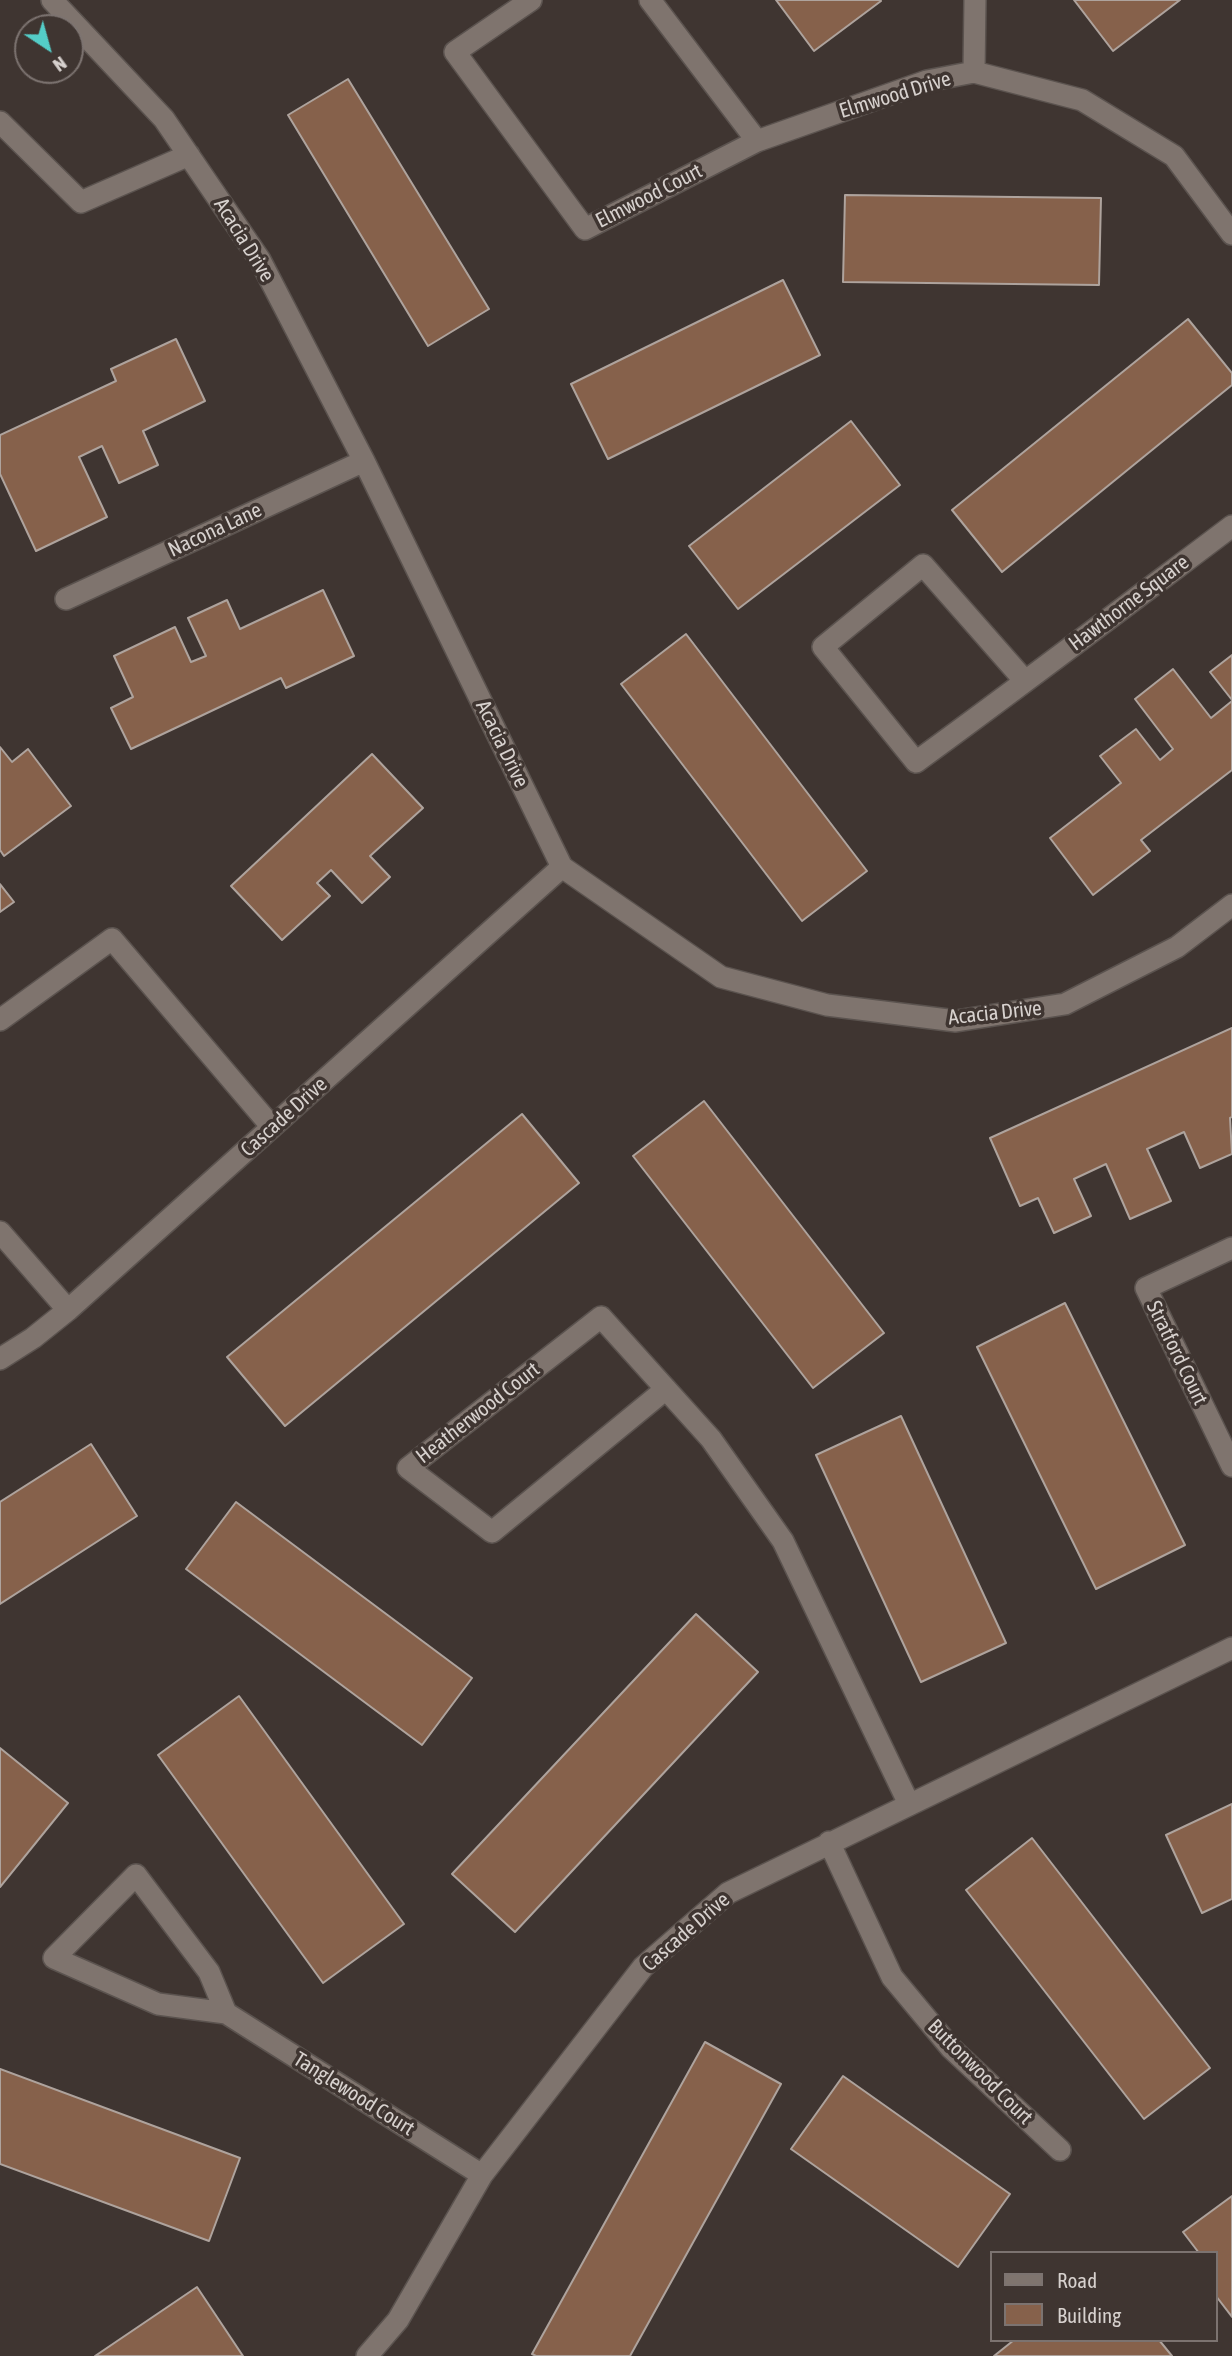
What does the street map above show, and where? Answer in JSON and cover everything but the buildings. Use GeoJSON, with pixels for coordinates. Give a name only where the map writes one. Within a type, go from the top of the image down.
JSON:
{"type":"FeatureCollection","features":[{"type":"Feature","properties":{"kind":"street","name":"Acacia Drive"},"geometry":{"type":"LineString","coordinates":[[52,0],[164,119],[260,260],[364,461],[562,867],[721,977],[827,1005],[956,1021],[1065,1004],[1177,947],[1232,905]]}},
{"type":"Feature","properties":{"kind":"street","name":"Elmwood Court"},"geometry":{"type":"LineString","coordinates":[[531,0],[455,52],[585,229],[757,141]]}},
{"type":"Feature","properties":{"kind":"street"},"geometry":{"type":"LineString","coordinates":[[650,0],[757,141]]}},
{"type":"Feature","properties":{"kind":"street"},"geometry":{"type":"LineString","coordinates":[[974,72],[975,0]]}},
{"type":"Feature","properties":{"kind":"street","name":"Elmwood Drive"},"geometry":{"type":"LineString","coordinates":[[757,141],[927,80],[974,72],[1082,100],[1174,156],[1232,234]]}},
{"type":"Feature","properties":{"kind":"street"},"geometry":{"type":"LineString","coordinates":[[0,122],[81,202],[189,155]]}},
{"type":"Feature","properties":{"kind":"street","name":"Nacona Lane"},"geometry":{"type":"LineString","coordinates":[[66,599],[364,461]]}},
{"type":"Feature","properties":{"kind":"street","name":"Hawthorne Square"},"geometry":{"type":"LineString","coordinates":[[1026,681],[923,565],[823,647],[916,762],[1026,681],[1232,526]]}},
{"type":"Feature","properties":{"kind":"street","name":"Cascade Drive"},"geometry":{"type":"LineString","coordinates":[[0,1359],[68,1311],[562,867]]}},
{"type":"Feature","properties":{"kind":"street"},"geometry":{"type":"LineString","coordinates":[[0,1020],[112,939],[272,1127]]}},
{"type":"Feature","properties":{"kind":"street"},"geometry":{"type":"LineString","coordinates":[[0,1232],[68,1311]]}},
{"type":"Feature","properties":{"kind":"street","name":"Stratford Court"},"geometry":{"type":"LineString","coordinates":[[1232,1248],[1146,1288],[1232,1466]]}},
{"type":"Feature","properties":{"kind":"street","name":"Heatherwood Court"},"geometry":{"type":"LineString","coordinates":[[666,1389],[492,1532],[408,1468],[601,1317],[666,1389],[711,1439],[783,1541],[909,1804]]}},
{"type":"Feature","properties":{"kind":"street","name":"Cascade Drive"},"geometry":{"type":"LineString","coordinates":[[367,2356],[398,2320],[482,2175],[643,1967],[728,1892],[1232,1648]]}},
{"type":"Feature","properties":{"kind":"street","name":"Buttonwood Court"},"geometry":{"type":"LineString","coordinates":[[830,1842],[892,1977],[951,2049],[1060,2150]]}},
{"type":"Feature","properties":{"kind":"street","name":"Tanglewood Court"},"geometry":{"type":"LineString","coordinates":[[226,2013],[209,1972],[136,1875],[54,1958],[158,2004],[226,2013],[482,2175]]}}]}
